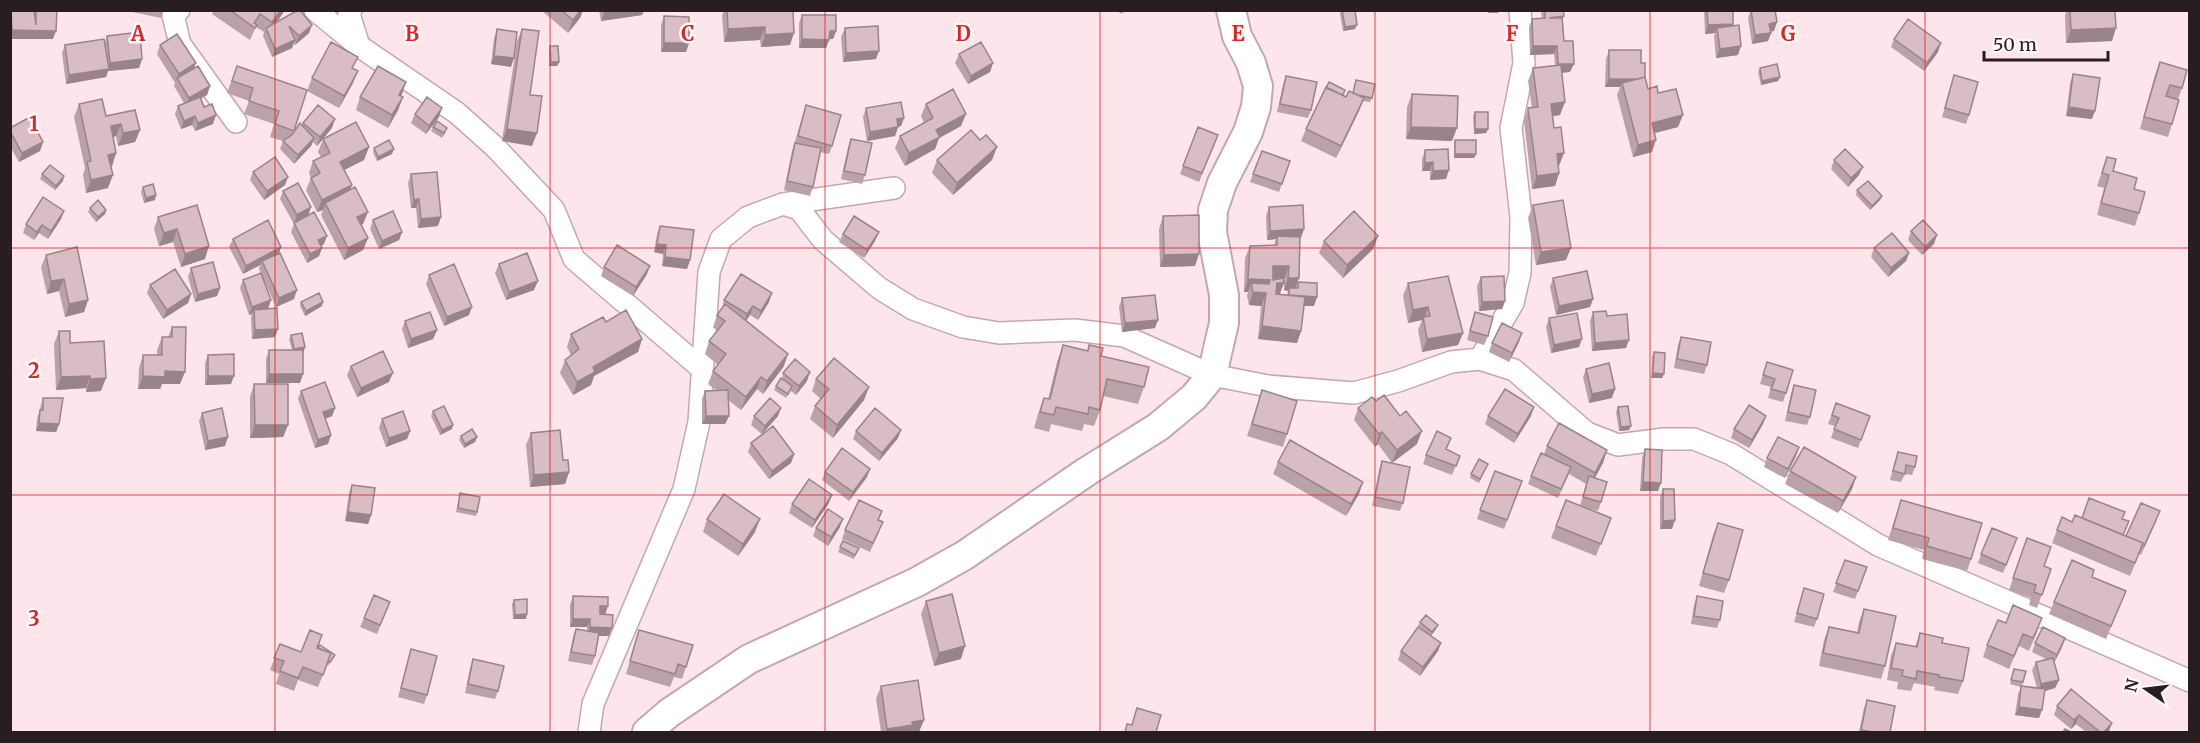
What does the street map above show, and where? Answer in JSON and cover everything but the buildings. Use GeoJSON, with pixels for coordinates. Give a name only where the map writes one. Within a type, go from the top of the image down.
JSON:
{"type":"FeatureCollection","features":[{"type":"Feature","properties":{"kind":"main road"},"geometry":{"type":"LineString","coordinates":[[647,732],[669,713],[749,659],[916,582],[965,555],[1086,472],[1158,427],[1194,397],[1212,375],[1224,322],[1224,295],[1212,232],[1213,210],[1222,183],[1248,132],[1256,107],[1258,86],[1251,63],[1237,36],[1231,10]]}},
{"type":"Feature","properties":{"kind":"street"},"geometry":{"type":"LineString","coordinates":[[178,10],[173,15],[180,44],[236,122]]}},
{"type":"Feature","properties":{"kind":"street"},"geometry":{"type":"LineString","coordinates":[[315,10],[359,46],[457,113],[496,148],[554,210],[574,258],[701,368]]}},
{"type":"Feature","properties":{"kind":"street"},"geometry":{"type":"LineString","coordinates":[[351,10],[350,14],[359,46]]}},
{"type":"Feature","properties":{"kind":"street"},"geometry":{"type":"LineString","coordinates":[[1480,359],[1513,303],[1520,273],[1521,218],[1511,128],[1524,63],[1520,10]]}},
{"type":"Feature","properties":{"kind":"street"},"geometry":{"type":"LineString","coordinates":[[589,732],[592,704],[684,489],[699,422],[709,272],[721,239],[748,217],[783,204],[894,188]]}},
{"type":"Feature","properties":{"kind":"street"},"geometry":{"type":"LineString","coordinates":[[783,204],[799,209],[823,240],[879,288],[912,309],[963,327],[999,333],[1075,330],[1124,336],[1212,375],[1268,386],[1354,393],[1398,381],[1451,362],[1480,359],[1514,370],[1587,433],[1618,445],[1664,439],[1694,439],[1731,454],[1878,545],[2190,681]]}}]}
